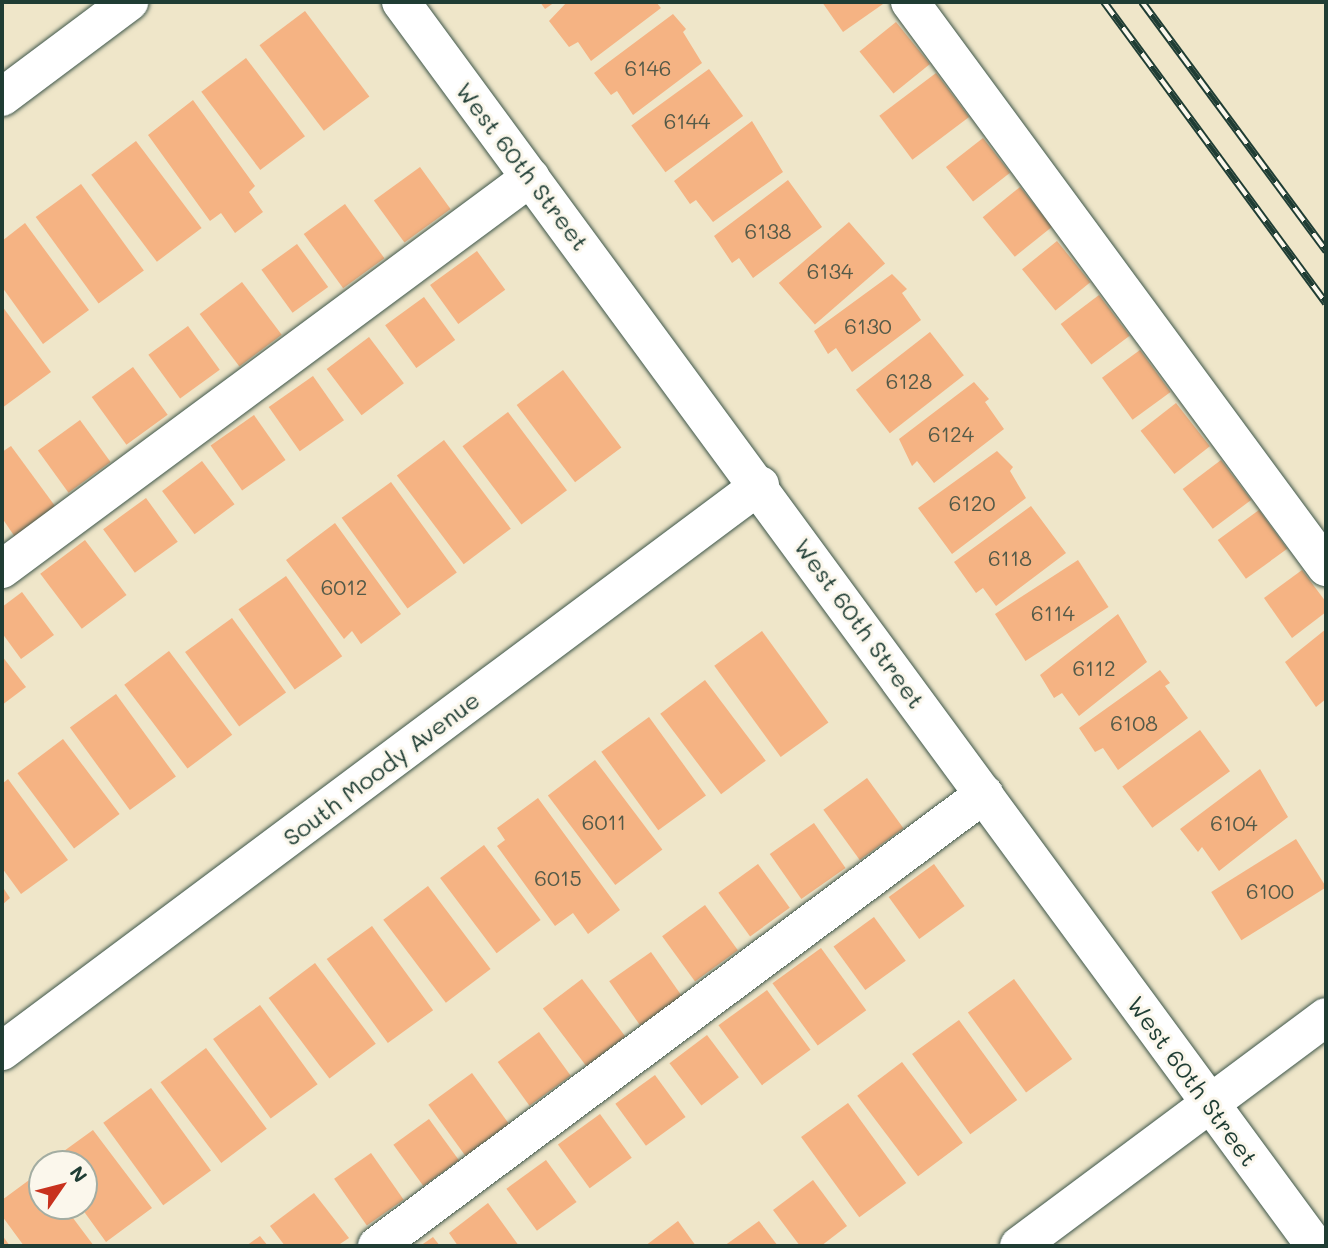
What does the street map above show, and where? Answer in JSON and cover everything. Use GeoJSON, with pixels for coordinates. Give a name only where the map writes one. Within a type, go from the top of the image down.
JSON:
{"type":"FeatureCollection","features":[{"type":"Feature","properties":{"kind":"street"},"geometry":{"type":"LineString","coordinates":[[2,97],[129,2]]}},
{"type":"Feature","properties":{"kind":"street","name":"West 60th Street"},"geometry":{"type":"LineString","coordinates":[[401,2],[760,485],[1315,1246]]}},
{"type":"Feature","properties":{"kind":"street"},"geometry":{"type":"LineString","coordinates":[[910,2],[1326,566]]}},
{"type":"Feature","properties":{"kind":"street"},"geometry":{"type":"LineString","coordinates":[[2,569],[531,177]]}},
{"type":"Feature","properties":{"kind":"street","name":"South Moody Avenue"},"geometry":{"type":"LineString","coordinates":[[2,1051],[760,485]]}},
{"type":"Feature","properties":{"kind":"street"},"geometry":{"type":"LineString","coordinates":[[377,1246],[984,794]]}},
{"type":"Feature","properties":{"kind":"street"},"geometry":{"type":"LineString","coordinates":[[1019,1246],[1326,1017]]}},
{"type":"Feature","properties":{"kind":"building"},"geometry":{"type":"Polygon","coordinates":[[[540,2],[555,2],[545,9],[540,2]]]}},
{"type":"Feature","properties":{"kind":"building"},"geometry":{"type":"Polygon","coordinates":[[[567,2],[656,2],[661,8],[591,61],[578,42],[569,47],[549,21],[567,2]]]}},
{"type":"Feature","properties":{"kind":"building"},"geometry":{"type":"Polygon","coordinates":[[[822,2],[882,2],[883,4],[843,32],[822,2]]]}},
{"type":"Feature","properties":{"kind":"building"},"geometry":{"type":"Polygon","coordinates":[[[305,11],[369,96],[324,131],[259,45],[305,11]]]}},
{"type":"Feature","properties":{"kind":"building"},"geometry":{"type":"Polygon","coordinates":[[[673,14],[686,29],[683,32],[702,63],[633,115],[617,91],[611,95],[594,73],[673,14]]]}},
{"type":"Feature","properties":{"kind":"building"},"geometry":{"type":"Polygon","coordinates":[[[896,22],[930,64],[893,94],[859,52],[896,22]]]}},
{"type":"Feature","properties":{"kind":"building"},"geometry":{"type":"Polygon","coordinates":[[[246,58],[305,136],[260,170],[201,92],[246,58]]]}},
{"type":"Feature","properties":{"kind":"building"},"geometry":{"type":"Polygon","coordinates":[[[709,69],[743,116],[665,172],[631,125],[709,69]]]}},
{"type":"Feature","properties":{"kind":"building"},"geometry":{"type":"Polygon","coordinates":[[[936,73],[969,117],[912,160],[879,116],[936,73]]]}},
{"type":"Feature","properties":{"kind":"building"},"geometry":{"type":"Polygon","coordinates":[[[193,100],[255,186],[249,192],[263,212],[235,233],[221,213],[210,221],[148,135],[193,100]]]}},
{"type":"Feature","properties":{"kind":"building"},"geometry":{"type":"Polygon","coordinates":[[[752,121],[783,172],[713,222],[696,200],[690,204],[674,181],[752,121]]]}},
{"type":"Feature","properties":{"kind":"building"},"geometry":{"type":"Polygon","coordinates":[[[983,138],[1010,173],[973,202],[946,167],[983,138]]]}},
{"type":"Feature","properties":{"kind":"building"},"geometry":{"type":"Polygon","coordinates":[[[136,141],[202,228],[157,262],[91,175],[136,141]]]}},
{"type":"Feature","properties":{"kind":"building"},"geometry":{"type":"Polygon","coordinates":[[[420,167],[451,209],[404,243],[374,201],[420,167]]]}},
{"type":"Feature","properties":{"kind":"building"},"geometry":{"type":"Polygon","coordinates":[[[788,180],[822,227],[753,278],[739,258],[732,263],[714,236],[788,180]]]}},
{"type":"Feature","properties":{"kind":"building"},"geometry":{"type":"Polygon","coordinates":[[[81,184],[144,271],[99,303],[36,217],[81,184]]]}},
{"type":"Feature","properties":{"kind":"building"},"geometry":{"type":"Polygon","coordinates":[[[1020,187],[1052,227],[1015,257],[983,217],[1020,187]]]}},
{"type":"Feature","properties":{"kind":"building"},"geometry":{"type":"Polygon","coordinates":[[[345,204],[384,258],[343,288],[304,234],[345,204]]]}},
{"type":"Feature","properties":{"kind":"building"},"geometry":{"type":"Polygon","coordinates":[[[849,222],[885,264],[815,325],[779,283],[849,222]]]}},
{"type":"Feature","properties":{"kind":"building"},"geometry":{"type":"Polygon","coordinates":[[[25,223],[89,310],[43,344],[2,287],[2,241],[25,223]]]}},
{"type":"Feature","properties":{"kind":"building"},"geometry":{"type":"Polygon","coordinates":[[[1057,241],[1090,282],[1055,311],[1022,269],[1057,241]]]}},
{"type":"Feature","properties":{"kind":"building"},"geometry":{"type":"Polygon","coordinates":[[[297,244],[328,287],[293,313],[261,270],[297,244]]]}},
{"type":"Feature","properties":{"kind":"building"},"geometry":{"type":"Polygon","coordinates":[[[477,251],[505,290],[458,324],[430,285],[477,251]]]}},
{"type":"Feature","properties":{"kind":"building"},"geometry":{"type":"Polygon","coordinates":[[[892,274],[907,289],[902,293],[921,320],[852,372],[836,348],[828,354],[814,331],[892,274]]]}},
{"type":"Feature","properties":{"kind":"building"},"geometry":{"type":"Polygon","coordinates":[[[242,282],[282,335],[239,367],[200,314],[242,282]]]}},
{"type":"Feature","properties":{"kind":"building"},"geometry":{"type":"Polygon","coordinates":[[[1099,295],[1130,336],[1091,365],[1061,324],[1099,295]]]}},
{"type":"Feature","properties":{"kind":"building"},"geometry":{"type":"Polygon","coordinates":[[[424,297],[455,340],[416,368],[385,325],[424,297]]]}},
{"type":"Feature","properties":{"kind":"building"},"geometry":{"type":"Polygon","coordinates":[[[2,306],[51,372],[2,408],[2,306]]]}},
{"type":"Feature","properties":{"kind":"building"},"geometry":{"type":"Polygon","coordinates":[[[188,326],[220,370],[180,398],[148,355],[188,326]]]}},
{"type":"Feature","properties":{"kind":"building"},"geometry":{"type":"Polygon","coordinates":[[[930,332],[964,375],[890,433],[856,390],[930,332]]]}},
{"type":"Feature","properties":{"kind":"building"},"geometry":{"type":"Polygon","coordinates":[[[369,337],[404,383],[362,415],[327,369],[369,337]]]}},
{"type":"Feature","properties":{"kind":"building"},"geometry":{"type":"Polygon","coordinates":[[[1140,350],[1171,392],[1133,420],[1102,378],[1140,350]]]}},
{"type":"Feature","properties":{"kind":"building"},"geometry":{"type":"Polygon","coordinates":[[[133,367],[168,415],[126,445],[92,397],[133,367]]]}},
{"type":"Feature","properties":{"kind":"building"},"geometry":{"type":"Polygon","coordinates":[[[563,370],[621,447],[575,482],[517,405],[563,370]]]}},
{"type":"Feature","properties":{"kind":"building"},"geometry":{"type":"Polygon","coordinates":[[[313,376],[344,420],[300,451],[269,407],[313,376]]]}},
{"type":"Feature","properties":{"kind":"building"},"geometry":{"type":"Polygon","coordinates":[[[974,382],[989,399],[985,402],[1004,429],[934,483],[917,461],[912,466],[899,439],[974,382]]]}},
{"type":"Feature","properties":{"kind":"building"},"geometry":{"type":"Polygon","coordinates":[[[1176,403],[1210,446],[1174,474],[1141,431],[1176,403]]]}},
{"type":"Feature","properties":{"kind":"building"},"geometry":{"type":"Polygon","coordinates":[[[508,412],[567,490],[521,525],[462,446],[508,412]]]}},
{"type":"Feature","properties":{"kind":"building"},"geometry":{"type":"Polygon","coordinates":[[[254,415],[286,460],[242,490],[211,445],[254,415]]]}},
{"type":"Feature","properties":{"kind":"building"},"geometry":{"type":"Polygon","coordinates":[[[80,420],[111,462],[68,493],[38,451],[80,420]]]}},
{"type":"Feature","properties":{"kind":"building"},"geometry":{"type":"Polygon","coordinates":[[[444,440],[511,529],[464,564],[397,476],[444,440]]]}},
{"type":"Feature","properties":{"kind":"building"},"geometry":{"type":"Polygon","coordinates":[[[11,446],[55,506],[15,537],[2,518],[2,452],[11,446]]]}},
{"type":"Feature","properties":{"kind":"building"},"geometry":{"type":"Polygon","coordinates":[[[997,451],[1013,467],[1010,471],[1026,498],[952,554],[918,508],[997,451]]]}},
{"type":"Feature","properties":{"kind":"building"},"geometry":{"type":"Polygon","coordinates":[[[1221,460],[1251,500],[1213,529],[1183,489],[1221,460]]]}},
{"type":"Feature","properties":{"kind":"building"},"geometry":{"type":"Polygon","coordinates":[[[202,461],[234,504],[195,534],[162,491],[202,461]]]}},
{"type":"Feature","properties":{"kind":"building"},"geometry":{"type":"Polygon","coordinates":[[[391,482],[457,573],[407,608],[342,518],[391,482]]]}},
{"type":"Feature","properties":{"kind":"building"},"geometry":{"type":"Polygon","coordinates":[[[146,498],[178,542],[135,573],[103,529],[146,498]]]}},
{"type":"Feature","properties":{"kind":"building"},"geometry":{"type":"Polygon","coordinates":[[[1031,506],[1066,553],[996,606],[983,588],[976,593],[954,562],[1031,506]]]}},
{"type":"Feature","properties":{"kind":"building"},"geometry":{"type":"Polygon","coordinates":[[[1259,510],[1287,549],[1246,579],[1218,540],[1259,510]]]}},
{"type":"Feature","properties":{"kind":"building"},"geometry":{"type":"Polygon","coordinates":[[[335,523],[401,614],[361,644],[352,631],[344,639],[286,560],[335,523]]]}},
{"type":"Feature","properties":{"kind":"building"},"geometry":{"type":"Polygon","coordinates":[[[85,540],[127,595],[82,629],[40,574],[85,540]]]}},
{"type":"Feature","properties":{"kind":"building"},"geometry":{"type":"Polygon","coordinates":[[[1078,560],[1108,607],[1025,661],[995,614],[1078,560]]]}},
{"type":"Feature","properties":{"kind":"building"},"geometry":{"type":"Polygon","coordinates":[[[1302,570],[1326,602],[1326,612],[1292,638],[1264,598],[1302,570]]]}},
{"type":"Feature","properties":{"kind":"building"},"geometry":{"type":"Polygon","coordinates":[[[286,576],[342,656],[295,690],[238,609],[286,576]]]}},
{"type":"Feature","properties":{"kind":"building"},"geometry":{"type":"Polygon","coordinates":[[[22,592],[54,635],[21,659],[2,633],[2,607],[22,592]]]}},
{"type":"Feature","properties":{"kind":"building"},"geometry":{"type":"Polygon","coordinates":[[[1118,614],[1147,662],[1079,716],[1062,693],[1054,698],[1040,675],[1118,614]]]}},
{"type":"Feature","properties":{"kind":"building"},"geometry":{"type":"Polygon","coordinates":[[[232,618],[286,692],[239,727],[185,652],[232,618]]]}},
{"type":"Feature","properties":{"kind":"building"},"geometry":{"type":"Polygon","coordinates":[[[1326,629],[1326,699],[1316,707],[1285,662],[1326,629]]]}},
{"type":"Feature","properties":{"kind":"building"},"geometry":{"type":"Polygon","coordinates":[[[762,631],[828,722],[781,757],[714,666],[762,631]]]}},
{"type":"Feature","properties":{"kind":"building"},"geometry":{"type":"Polygon","coordinates":[[[169,651],[232,735],[187,769],[124,685],[169,651]]]}},
{"type":"Feature","properties":{"kind":"building"},"geometry":{"type":"Polygon","coordinates":[[[2,656],[26,687],[2,705],[2,656]]]}},
{"type":"Feature","properties":{"kind":"building"},"geometry":{"type":"Polygon","coordinates":[[[1160,670],[1170,683],[1165,686],[1188,718],[1118,770],[1103,748],[1095,752],[1079,728],[1160,670]]]}},
{"type":"Feature","properties":{"kind":"building"},"geometry":{"type":"Polygon","coordinates":[[[705,680],[766,761],[721,794],[660,714],[705,680]]]}},
{"type":"Feature","properties":{"kind":"building"},"geometry":{"type":"Polygon","coordinates":[[[116,694],[176,777],[130,810],[70,728],[116,694]]]}},
{"type":"Feature","properties":{"kind":"building"},"geometry":{"type":"Polygon","coordinates":[[[649,717],[706,795],[658,830],[601,752],[649,717]]]}},
{"type":"Feature","properties":{"kind":"building"},"geometry":{"type":"Polygon","coordinates":[[[1200,730],[1230,771],[1152,828],[1122,786],[1200,730]]]}},
{"type":"Feature","properties":{"kind":"building"},"geometry":{"type":"Polygon","coordinates":[[[63,739],[120,814],[74,848],[17,773],[63,739]]]}},
{"type":"Feature","properties":{"kind":"building"},"geometry":{"type":"Polygon","coordinates":[[[595,760],[662,849],[615,885],[548,796],[595,760]]]}},
{"type":"Feature","properties":{"kind":"building"},"geometry":{"type":"Polygon","coordinates":[[[1260,769],[1288,817],[1219,871],[1202,847],[1198,852],[1180,829],[1260,769]]]}},
{"type":"Feature","properties":{"kind":"building"},"geometry":{"type":"Polygon","coordinates":[[[867,778],[903,828],[860,860],[823,810],[867,778]]]}},
{"type":"Feature","properties":{"kind":"building"},"geometry":{"type":"Polygon","coordinates":[[[8,779],[68,860],[21,894],[2,868],[2,784],[8,779]]]}},
{"type":"Feature","properties":{"kind":"building"},"geometry":{"type":"Polygon","coordinates":[[[538,798],[620,910],[588,934],[573,913],[555,926],[497,846],[505,840],[497,828],[538,798]]]}},
{"type":"Feature","properties":{"kind":"building"},"geometry":{"type":"Polygon","coordinates":[[[814,823],[846,868],[801,899],[770,854],[814,823]]]}},
{"type":"Feature","properties":{"kind":"building"},"geometry":{"type":"Polygon","coordinates":[[[1296,839],[1326,887],[1241,940],[1211,892],[1296,839]]]}},
{"type":"Feature","properties":{"kind":"building"},"geometry":{"type":"Polygon","coordinates":[[[484,845],[541,920],[497,953],[440,878],[484,845]]]}},
{"type":"Feature","properties":{"kind":"building"},"geometry":{"type":"Polygon","coordinates":[[[758,864],[790,908],[750,936],[718,893],[758,864]]]}},
{"type":"Feature","properties":{"kind":"building"},"geometry":{"type":"Polygon","coordinates":[[[934,864],[965,906],[919,939],[889,897],[934,864]]]}},
{"type":"Feature","properties":{"kind":"building"},"geometry":{"type":"Polygon","coordinates":[[[2,886],[10,898],[2,905],[2,886]]]}},
{"type":"Feature","properties":{"kind":"building"},"geometry":{"type":"Polygon","coordinates":[[[428,886],[491,969],[446,1003],[383,920],[428,886]]]}},
{"type":"Feature","properties":{"kind":"building"},"geometry":{"type":"Polygon","coordinates":[[[705,905],[738,950],[695,981],[662,936],[705,905]]]}},
{"type":"Feature","properties":{"kind":"building"},"geometry":{"type":"Polygon","coordinates":[[[874,917],[906,961],[865,990],[834,946],[874,917]]]}},
{"type":"Feature","properties":{"kind":"building"},"geometry":{"type":"Polygon","coordinates":[[[372,926],[433,1010],[388,1043],[327,959],[372,926]]]}},
{"type":"Feature","properties":{"kind":"building"},"geometry":{"type":"Polygon","coordinates":[[[821,948],[866,1010],[818,1046],[772,983],[821,948]]]}},
{"type":"Feature","properties":{"kind":"building"},"geometry":{"type":"Polygon","coordinates":[[[651,952],[682,996],[640,1025],[609,981],[651,952]]]}},
{"type":"Feature","properties":{"kind":"building"},"geometry":{"type":"Polygon","coordinates":[[[315,963],[376,1044],[329,1079],[269,998],[315,963]]]}},
{"type":"Feature","properties":{"kind":"building"},"geometry":{"type":"Polygon","coordinates":[[[582,979],[625,1037],[586,1066],[543,1008],[582,979]]]}},
{"type":"Feature","properties":{"kind":"building"},"geometry":{"type":"Polygon","coordinates":[[[1014,979],[1072,1059],[1026,1093],[968,1013],[1014,979]]]}},
{"type":"Feature","properties":{"kind":"building"},"geometry":{"type":"Polygon","coordinates":[[[767,990],[810,1050],[762,1085],[718,1025],[767,990]]]}},
{"type":"Feature","properties":{"kind":"building"},"geometry":{"type":"Polygon","coordinates":[[[260,1005],[318,1084],[271,1118],[213,1039],[260,1005]]]}},
{"type":"Feature","properties":{"kind":"building"},"geometry":{"type":"Polygon","coordinates":[[[959,1020],[1017,1100],[970,1134],[912,1054],[959,1020]]]}},
{"type":"Feature","properties":{"kind":"building"},"geometry":{"type":"Polygon","coordinates":[[[539,1032],[571,1076],[529,1106],[498,1062],[539,1032]]]}},
{"type":"Feature","properties":{"kind":"building"},"geometry":{"type":"Polygon","coordinates":[[[707,1035],[739,1077],[701,1106],[669,1063],[707,1035]]]}},
{"type":"Feature","properties":{"kind":"building"},"geometry":{"type":"Polygon","coordinates":[[[206,1048],[267,1129],[221,1163],[160,1082],[206,1048]]]}},
{"type":"Feature","properties":{"kind":"building"},"geometry":{"type":"Polygon","coordinates":[[[902,1062],[963,1143],[918,1176],[857,1096],[902,1062]]]}},
{"type":"Feature","properties":{"kind":"building"},"geometry":{"type":"Polygon","coordinates":[[[472,1073],[509,1124],[465,1156],[428,1105],[472,1073]]]}},
{"type":"Feature","properties":{"kind":"building"},"geometry":{"type":"Polygon","coordinates":[[[655,1075],[686,1117],[646,1146],[615,1104],[655,1075]]]}},
{"type":"Feature","properties":{"kind":"building"},"geometry":{"type":"Polygon","coordinates":[[[151,1088],[211,1171],[163,1205],[103,1123],[151,1088]]]}},
{"type":"Feature","properties":{"kind":"building"},"geometry":{"type":"Polygon","coordinates":[[[848,1103],[906,1183],[859,1217],[801,1137],[848,1103]]]}},
{"type":"Feature","properties":{"kind":"building"},"geometry":{"type":"Polygon","coordinates":[[[600,1114],[632,1158],[590,1188],[558,1145],[600,1114]]]}},
{"type":"Feature","properties":{"kind":"building"},"geometry":{"type":"Polygon","coordinates":[[[429,1119],[459,1160],[423,1186],[393,1145],[429,1119]]]}},
{"type":"Feature","properties":{"kind":"building"},"geometry":{"type":"Polygon","coordinates":[[[93,1130],[152,1208],[106,1242],[90,1220],[98,1220],[98,1150],[65,1150],[93,1130]]]}},
{"type":"Feature","properties":{"kind":"building"},"geometry":{"type":"Polygon","coordinates":[[[371,1153],[404,1200],[367,1226],[334,1179],[371,1153]]]}},
{"type":"Feature","properties":{"kind":"building"},"geometry":{"type":"Polygon","coordinates":[[[546,1160],[577,1202],[537,1231],[506,1189],[546,1160]]]}},
{"type":"Feature","properties":{"kind":"building"},"geometry":{"type":"Polygon","coordinates":[[[813,1180],[847,1226],[821,1246],[800,1246],[773,1210],[813,1180]]]}},
{"type":"Feature","properties":{"kind":"building"},"geometry":{"type":"Polygon","coordinates":[[[28,1181],[28,1220],[74,1220],[94,1246],[24,1246],[2,1216],[2,1200],[28,1181]]]}},
{"type":"Feature","properties":{"kind":"building"},"geometry":{"type":"Polygon","coordinates":[[[314,1193],[349,1238],[337,1246],[285,1246],[270,1226],[314,1193]]]}},
{"type":"Feature","properties":{"kind":"building"},"geometry":{"type":"Polygon","coordinates":[[[488,1203],[519,1246],[458,1246],[449,1233],[488,1203]]]}},
{"type":"Feature","properties":{"kind":"building"},"geometry":{"type":"Polygon","coordinates":[[[678,1221],[696,1246],[645,1246],[678,1221]]]}},
{"type":"Feature","properties":{"kind":"building"},"geometry":{"type":"Polygon","coordinates":[[[759,1221],[778,1246],[724,1246],[759,1221]]]}},
{"type":"Feature","properties":{"kind":"building"},"geometry":{"type":"Polygon","coordinates":[[[2,1235],[10,1246],[2,1246],[2,1235]]]}},
{"type":"Feature","properties":{"kind":"building"},"geometry":{"type":"Polygon","coordinates":[[[260,1236],[268,1246],[246,1246],[260,1236]]]}},
{"type":"Feature","properties":{"kind":"building"},"geometry":{"type":"Polygon","coordinates":[[[433,1237],[440,1246],[420,1246],[433,1237]]]}},
{"type":"Feature","properties":{"kind":"railway"},"geometry":{"type":"LineString","coordinates":[[1104,2],[1326,303]]}},
{"type":"Feature","properties":{"kind":"railway"},"geometry":{"type":"LineString","coordinates":[[1142,2],[1326,251]]}}]}
